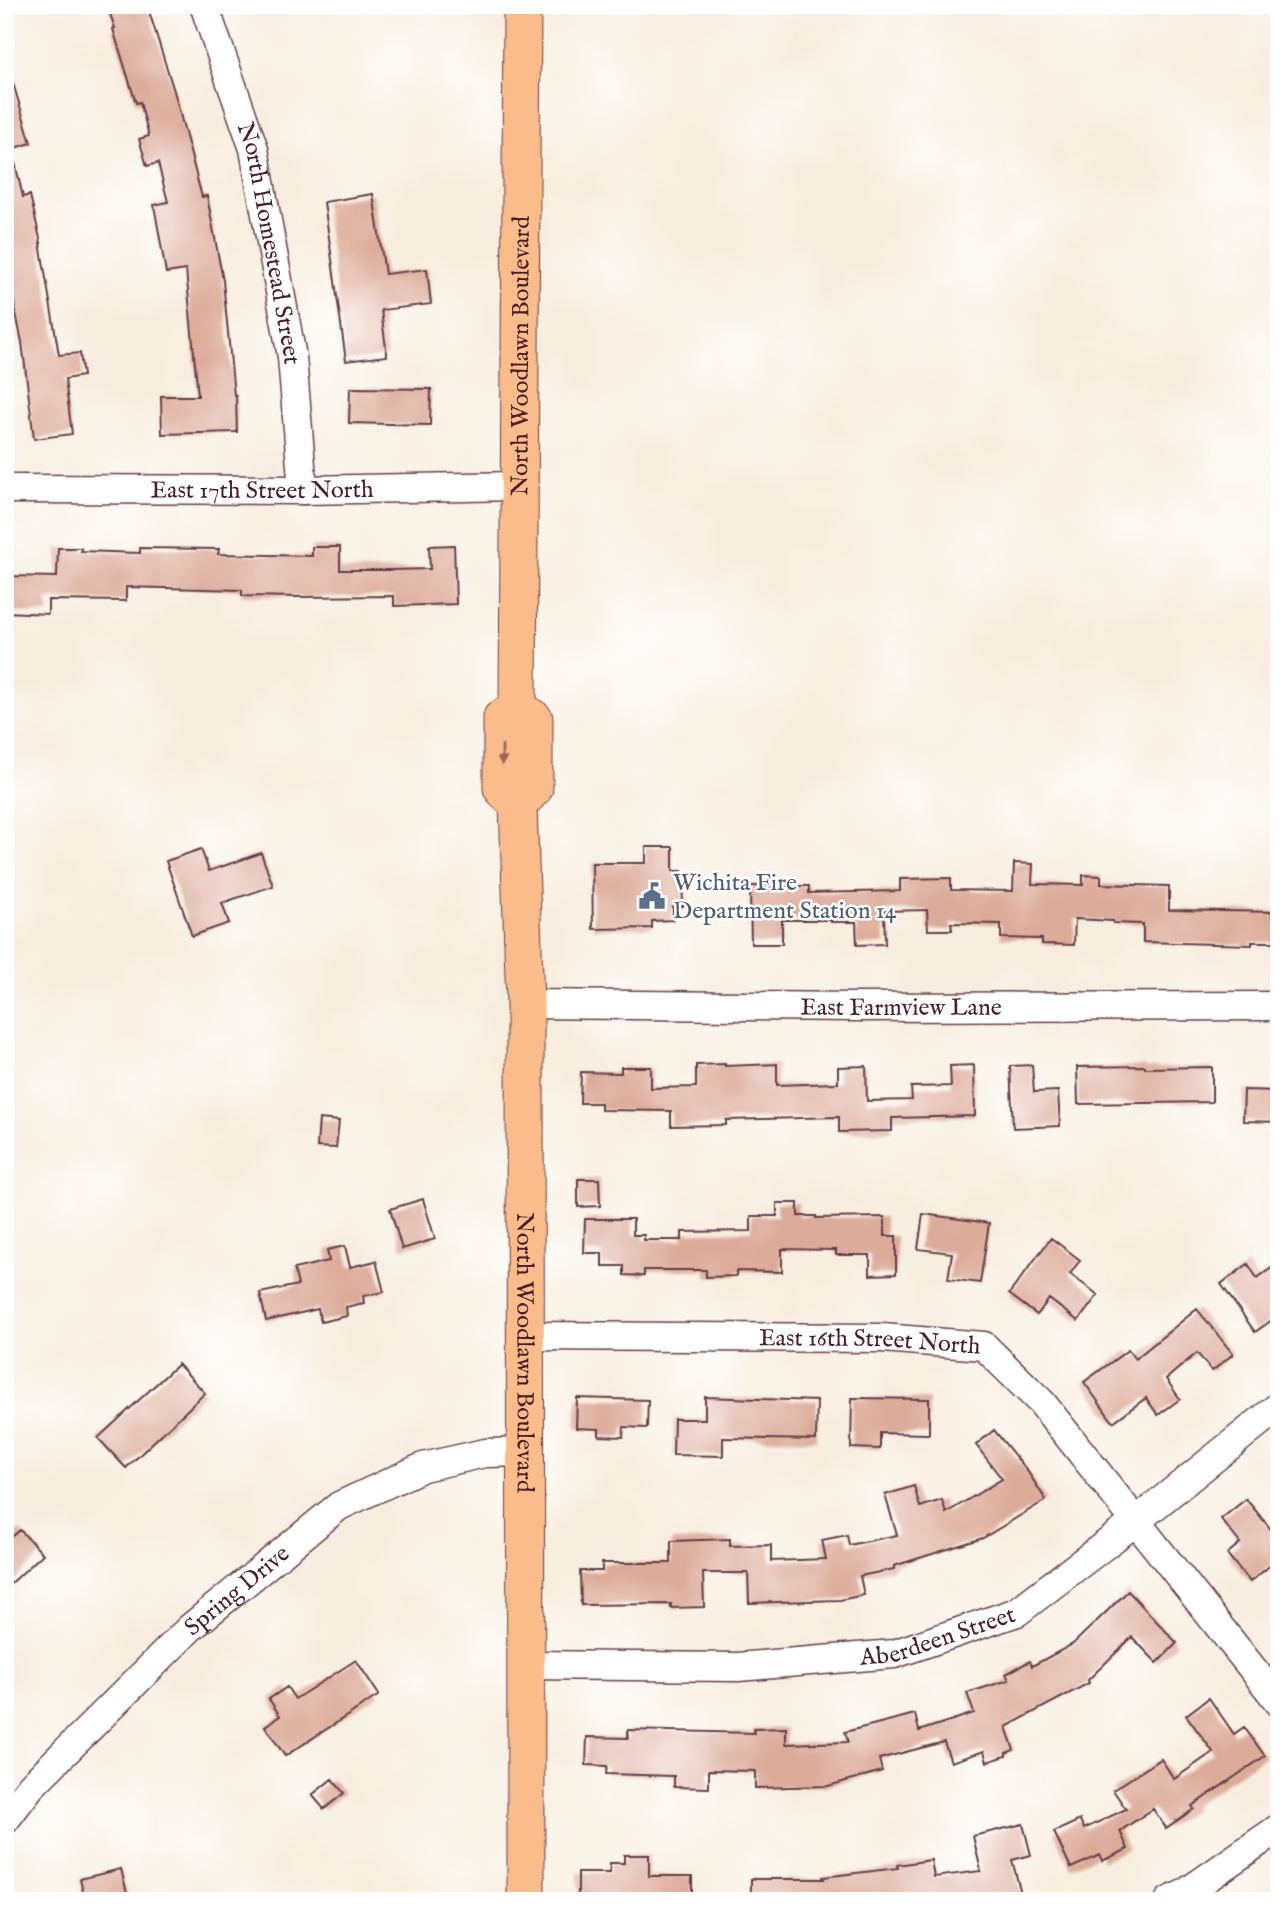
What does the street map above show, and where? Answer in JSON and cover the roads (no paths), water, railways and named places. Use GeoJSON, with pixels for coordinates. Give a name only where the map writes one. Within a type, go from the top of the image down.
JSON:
{"type":"FeatureCollection","features":[{"type":"Feature","properties":{"kind":"main road","name":"North Woodlawn Boulevard"},"geometry":{"type":"LineString","coordinates":[[522,5],[518,708],[502,718],[502,788],[518,805],[525,1004],[526,1901]]}},
{"type":"Feature","properties":{"kind":"street","name":"North Homestead Street"},"geometry":{"type":"LineString","coordinates":[[204,5],[254,149],[292,357],[303,490]]}},
{"type":"Feature","properties":{"kind":"street","name":"East 17th Street North"},"geometry":{"type":"LineString","coordinates":[[5,489],[303,490],[518,486]]}},
{"type":"Feature","properties":{"kind":"street","name":"East Farmview Lane"},"geometry":{"type":"LineString","coordinates":[[525,1004],[853,1007],[1279,1006]]}},
{"type":"Feature","properties":{"kind":"street","name":"East 16th Street North"},"geometry":{"type":"LineString","coordinates":[[525,1336],[882,1338],[984,1346],[1042,1403],[1279,1702]]}},
{"type":"Feature","properties":{"kind":"street","name":"Aberdeen Street"},"geometry":{"type":"LineString","coordinates":[[525,1665],[738,1667],[894,1654],[1017,1612],[1135,1522],[1279,1406]]}},
{"type":"Feature","properties":{"kind":"street","name":"Spring Drive"},"geometry":{"type":"LineString","coordinates":[[5,1820],[31,1786],[190,1628],[339,1506],[423,1467],[485,1453],[525,1452]]}},
{"type":"Feature","properties":{"kind":"street"},"geometry":{"type":"LineString","coordinates":[[1169,1901],[1184,1894],[1279,1828]]}},
{"type":"Feature","properties":{"kind":"place","name":"Wichita Fire Department Station 14"},"geometry":{"type":"Point","coordinates":[652,896]}}]}
